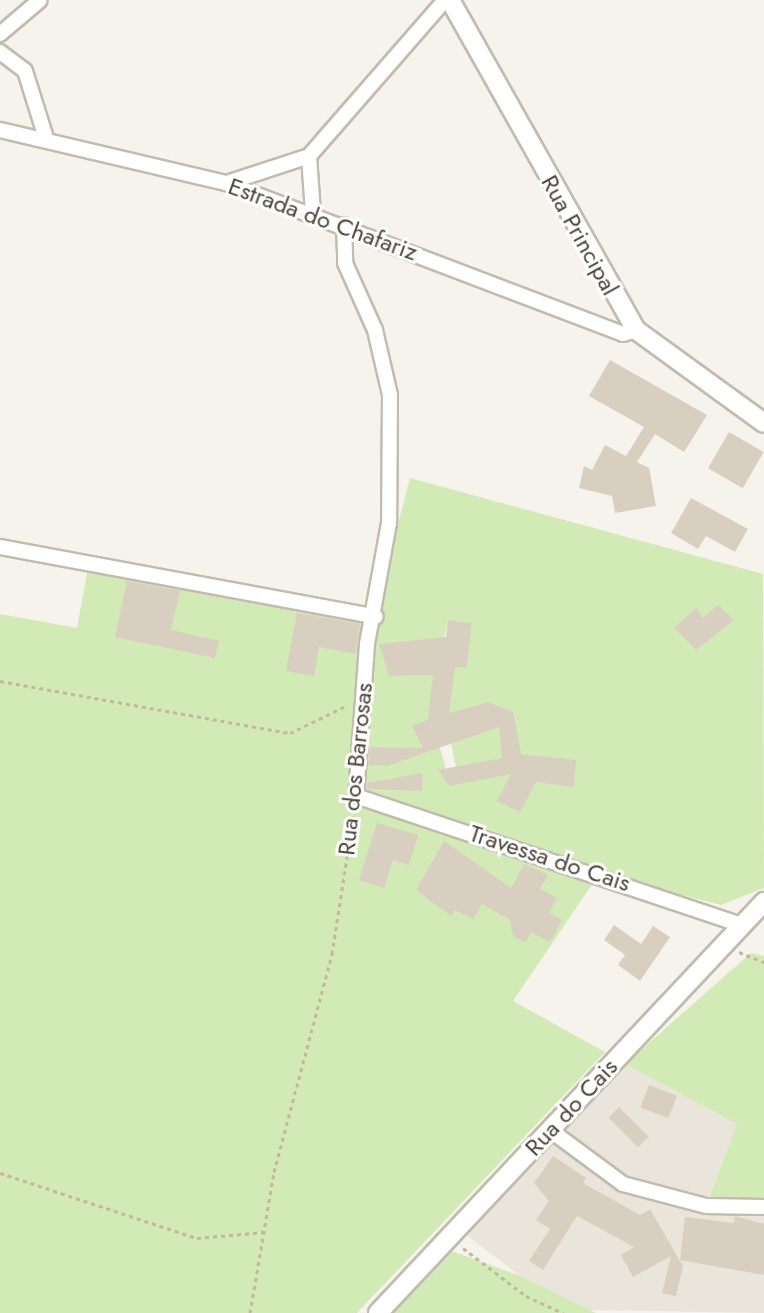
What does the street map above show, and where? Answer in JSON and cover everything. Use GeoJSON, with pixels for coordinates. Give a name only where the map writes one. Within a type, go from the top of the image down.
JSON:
{"type":"FeatureCollection","features":[{"type":"Feature","properties":{"kind":"street"},"geometry":{"type":"LineString","coordinates":[[0,34],[40,0]]}},
{"type":"Feature","properties":{"kind":"street"},"geometry":{"type":"LineString","coordinates":[[226,183],[309,156],[448,0]]}},
{"type":"Feature","properties":{"kind":"street","name":"Rua Principal"},"geometry":{"type":"LineString","coordinates":[[448,0],[636,330],[764,423]]}},
{"type":"Feature","properties":{"kind":"street"},"geometry":{"type":"LineString","coordinates":[[0,52],[25,71],[45,135]]}},
{"type":"Feature","properties":{"kind":"street","name":"Estrada do Chafariz"},"geometry":{"type":"LineString","coordinates":[[0,130],[45,135],[226,183],[313,213],[623,334],[636,330]]}},
{"type":"Feature","properties":{"kind":"street"},"geometry":{"type":"LineString","coordinates":[[309,156],[313,213]]}},
{"type":"Feature","properties":{"kind":"street","name":"Rua dos Barrosas"},"geometry":{"type":"LineString","coordinates":[[344,225],[345,263],[375,330],[390,395],[389,523],[363,698],[356,796]]}},
{"type":"Feature","properties":{"kind":"street"},"geometry":{"type":"LineString","coordinates":[[0,547],[376,617]]}},
{"type":"Feature","properties":{"kind":"street","name":"Travessa do Cais"},"geometry":{"type":"LineString","coordinates":[[356,796],[742,925]]}},
{"type":"Feature","properties":{"kind":"street","name":"Rua do Cais"},"geometry":{"type":"LineString","coordinates":[[378,1313],[764,902]]}},
{"type":"Feature","properties":{"kind":"street"},"geometry":{"type":"LineString","coordinates":[[550,1130],[635,1189],[706,1206],[764,1207]]}},
{"type":"Feature","properties":{"kind":"path"},"geometry":{"type":"LineString","coordinates":[[0,681],[290,733],[363,698]]}},
{"type":"Feature","properties":{"kind":"path","name":"Rua dos Barrosas"},"geometry":{"type":"LineString","coordinates":[[250,1313],[264,1232],[332,954],[356,796]]}},
{"type":"Feature","properties":{"kind":"path"},"geometry":{"type":"LineString","coordinates":[[727,942],[746,959],[764,962]]}},
{"type":"Feature","properties":{"kind":"path"},"geometry":{"type":"LineString","coordinates":[[0,1173],[197,1238],[264,1232]]}},
{"type":"Feature","properties":{"kind":"path"},"geometry":{"type":"LineString","coordinates":[[449,1236],[526,1296],[563,1313]]}},
{"type":"Feature","properties":{"kind":"shaded area"},"geometry":{"type":"Polygon","coordinates":[[[625,1064],[737,1124],[706,1205],[764,1207],[764,1313],[586,1310],[520,1276],[465,1234],[625,1064]]]}},
{"type":"Feature","properties":{"kind":"green space"},"geometry":{"type":"Polygon","coordinates":[[[410,478],[763,574],[764,888],[721,905],[599,874],[513,1001],[605,1052],[357,1313],[0,1313],[0,614],[77,628],[89,562],[374,616],[410,478]],[[448,620],[439,664],[467,668],[472,623],[448,620]],[[488,702],[413,726],[417,737],[435,731],[446,769],[496,777],[492,760],[456,767],[451,743],[488,702]]]}},
{"type":"Feature","properties":{"kind":"green space"},"geometry":{"type":"Polygon","coordinates":[[[751,953],[764,956],[764,1207],[706,1206],[737,1124],[625,1064],[751,953]]]}},
{"type":"Feature","properties":{"kind":"green space"},"geometry":{"type":"Polygon","coordinates":[[[452,1251],[520,1276],[596,1313],[394,1313],[452,1251]]]}},
{"type":"Feature","properties":{"kind":"building"},"geometry":{"type":"Polygon","coordinates":[[[610,360],[707,415],[684,452],[655,434],[637,462],[649,468],[656,506],[615,513],[612,496],[579,488],[584,466],[592,470],[605,445],[626,456],[644,427],[589,396],[610,360]]]}},
{"type":"Feature","properties":{"kind":"building"},"geometry":{"type":"Polygon","coordinates":[[[729,432],[764,452],[743,488],[708,468],[729,432]]]}},
{"type":"Feature","properties":{"kind":"building"},"geometry":{"type":"Polygon","coordinates":[[[691,498],[748,529],[735,552],[706,536],[698,549],[671,533],[691,498]]]}},
{"type":"Feature","properties":{"kind":"building"},"geometry":{"type":"Polygon","coordinates":[[[127,581],[180,591],[171,630],[219,641],[215,658],[115,637],[127,581]]]}},
{"type":"Feature","properties":{"kind":"building"},"geometry":{"type":"Polygon","coordinates":[[[718,605],[734,620],[696,650],[674,628],[696,608],[703,618],[718,605]]]}},
{"type":"Feature","properties":{"kind":"building"},"geometry":{"type":"Polygon","coordinates":[[[297,613],[360,624],[355,654],[319,647],[314,676],[286,671],[297,613]]]}},
{"type":"Feature","properties":{"kind":"building"},"geometry":{"type":"Polygon","coordinates":[[[448,620],[472,623],[467,668],[455,667],[449,713],[488,702],[513,712],[521,754],[576,760],[574,787],[536,782],[520,812],[497,801],[511,774],[449,786],[438,770],[502,758],[499,727],[387,766],[368,765],[370,747],[423,748],[412,726],[428,720],[433,675],[389,676],[379,644],[446,637],[448,620]]]}},
{"type":"Feature","properties":{"kind":"building"},"geometry":{"type":"Polygon","coordinates":[[[423,773],[422,791],[367,789],[367,783],[423,773]]]}},
{"type":"Feature","properties":{"kind":"building"},"geometry":{"type":"Polygon","coordinates":[[[377,823],[418,835],[409,865],[393,860],[384,888],[359,880],[377,823]]]}},
{"type":"Feature","properties":{"kind":"building"},"geometry":{"type":"Polygon","coordinates":[[[444,841],[511,888],[524,864],[548,875],[540,889],[557,898],[549,913],[562,920],[550,942],[531,932],[526,943],[513,936],[510,920],[482,904],[473,919],[455,910],[451,916],[416,890],[444,841]]]}},
{"type":"Feature","properties":{"kind":"building"},"geometry":{"type":"Polygon","coordinates":[[[614,925],[641,944],[653,926],[670,937],[640,981],[618,965],[625,955],[604,940],[614,925]]]}},
{"type":"Feature","properties":{"kind":"building"},"geometry":{"type":"Polygon","coordinates":[[[649,1085],[677,1096],[668,1118],[640,1107],[649,1085]]]}},
{"type":"Feature","properties":{"kind":"building"},"geometry":{"type":"Polygon","coordinates":[[[619,1107],[649,1137],[638,1147],[608,1118],[619,1107]]]}},
{"type":"Feature","properties":{"kind":"building"},"geometry":{"type":"Polygon","coordinates":[[[553,1156],[586,1178],[583,1183],[640,1215],[650,1209],[683,1266],[676,1296],[662,1293],[671,1256],[633,1277],[621,1255],[634,1247],[577,1216],[543,1270],[529,1261],[550,1229],[536,1220],[549,1201],[534,1183],[553,1156]]]}},
{"type":"Feature","properties":{"kind":"building"},"geometry":{"type":"Polygon","coordinates":[[[735,1216],[764,1224],[764,1275],[680,1260],[685,1217],[734,1223],[735,1216]]]}}]}
